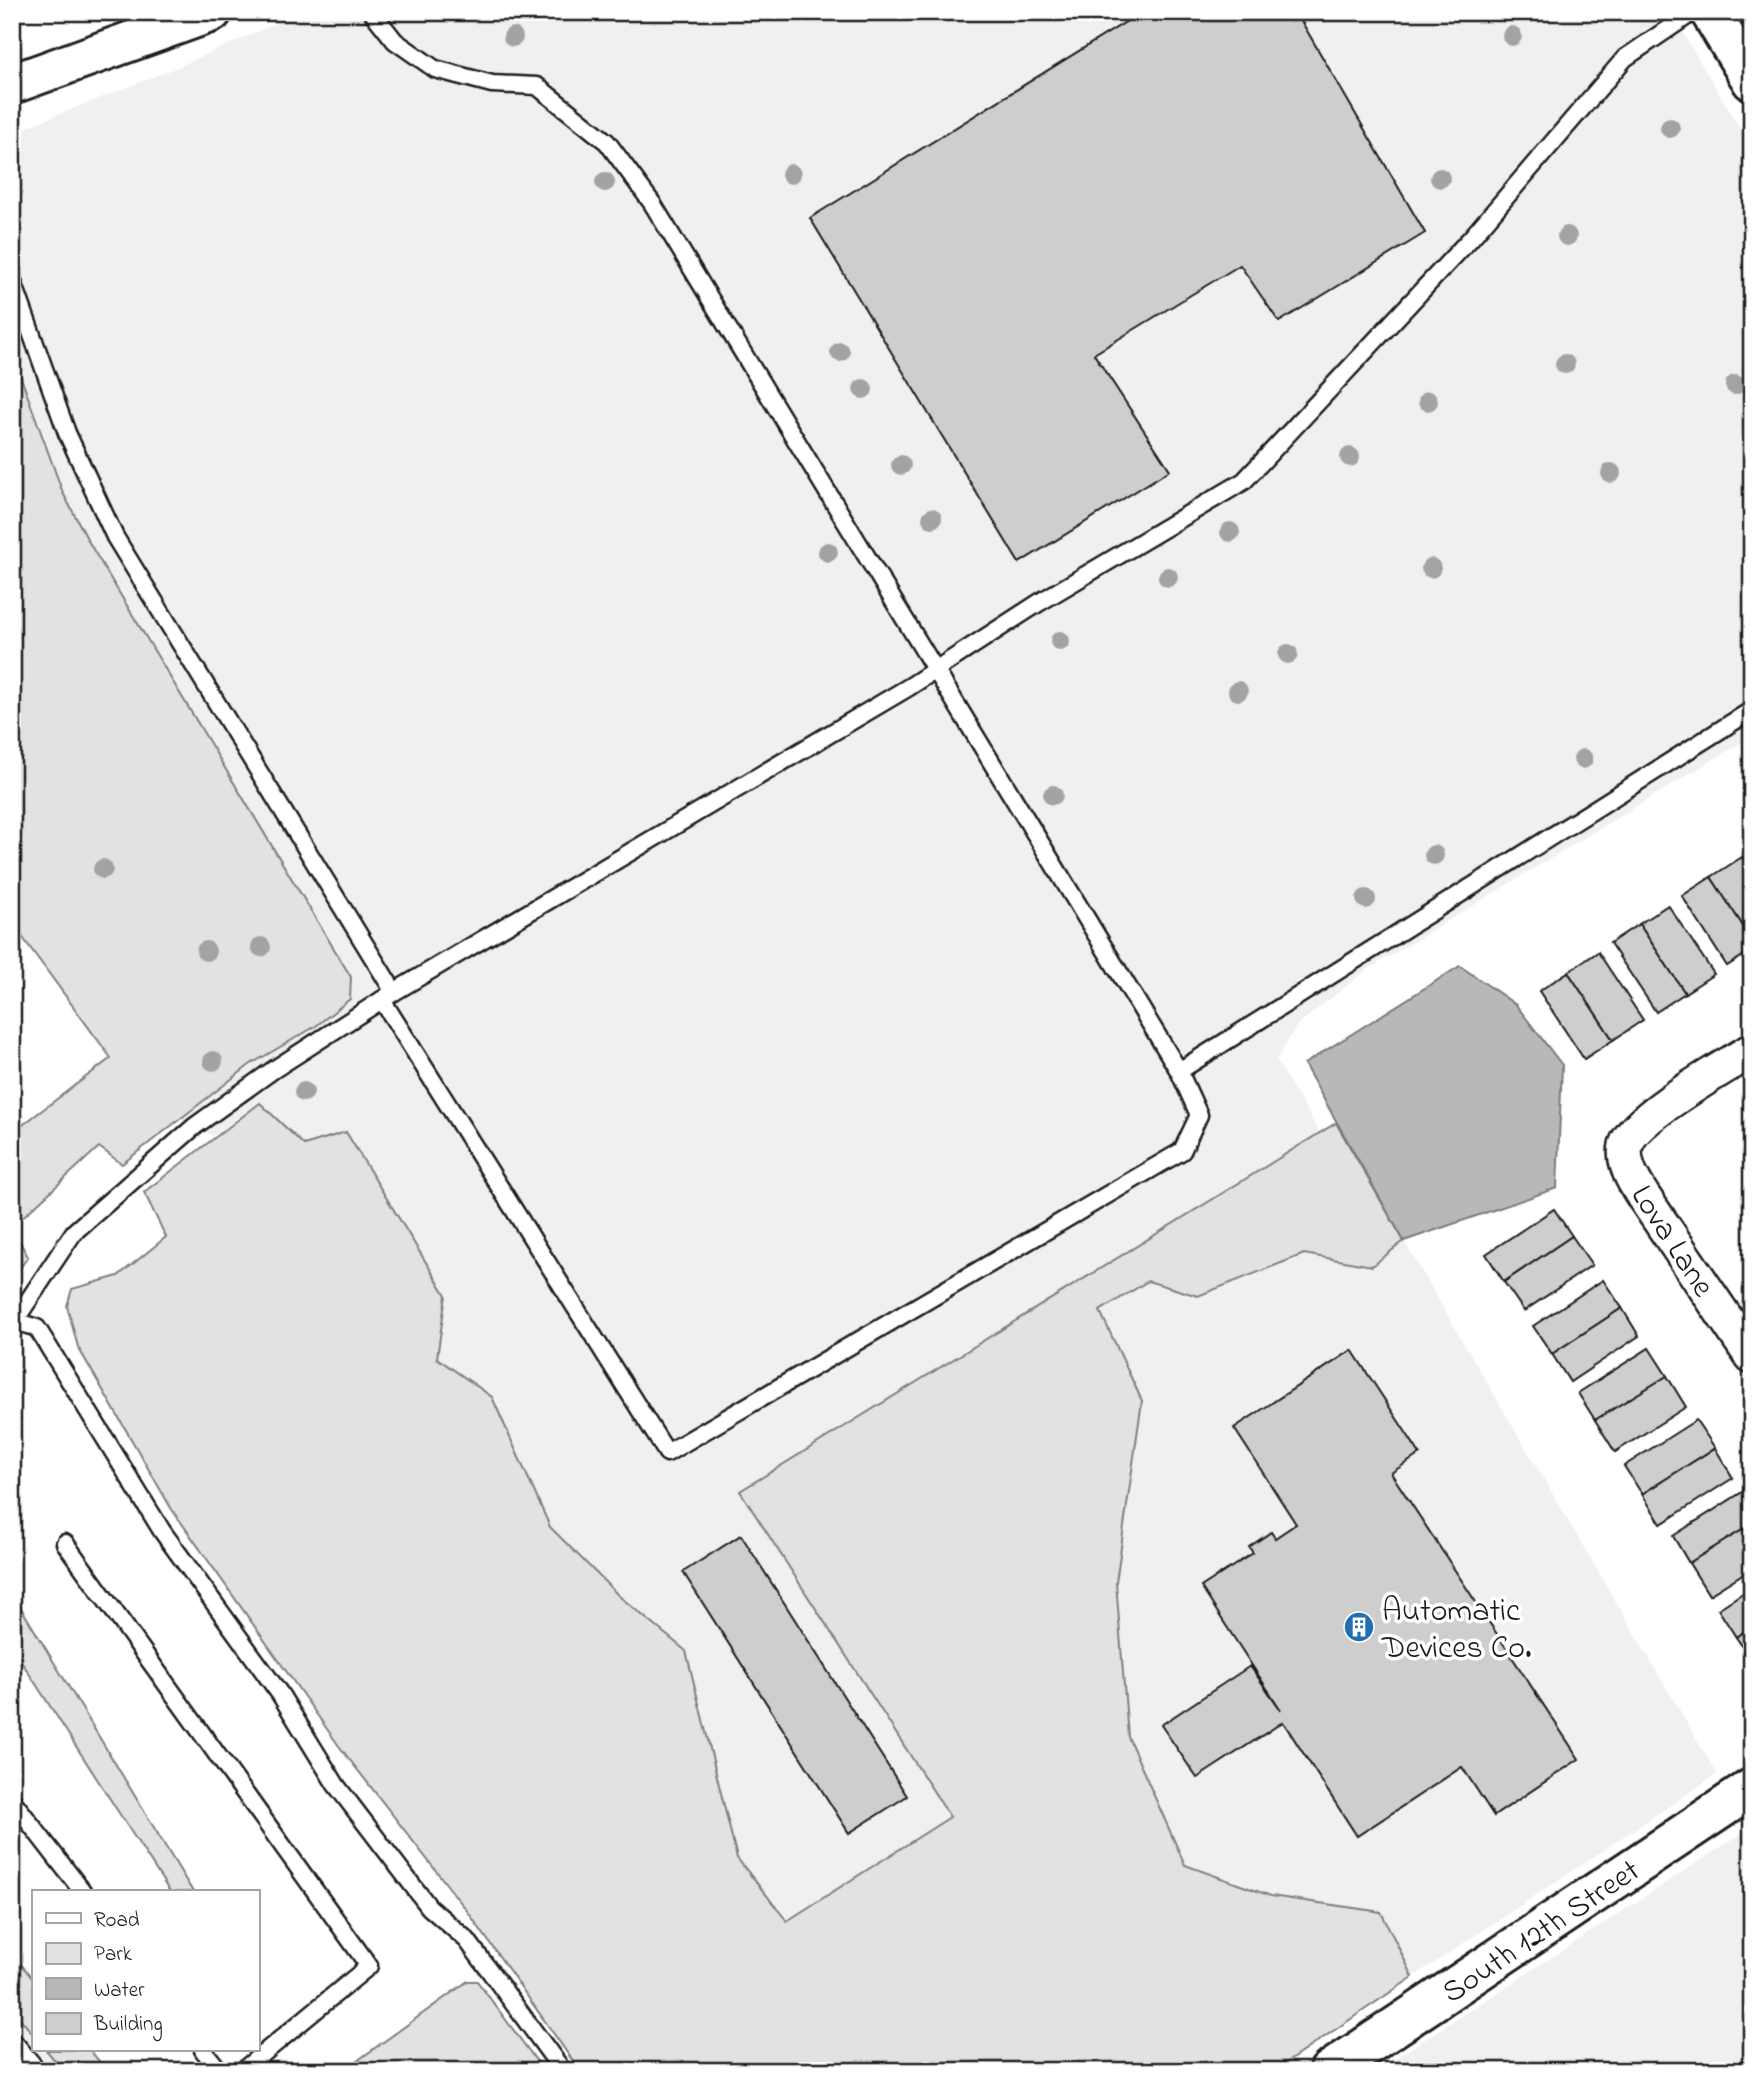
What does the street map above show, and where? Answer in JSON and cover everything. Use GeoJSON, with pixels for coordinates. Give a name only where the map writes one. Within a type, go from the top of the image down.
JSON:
{"type":"FeatureCollection","features":[{"type":"Feature","properties":{"kind":"street"},"geometry":{"type":"LineString","coordinates":[[12,84],[212,12]]}},
{"type":"Feature","properties":{"kind":"street"},"geometry":{"type":"LineString","coordinates":[[1710,12],[1752,81]]}},
{"type":"Feature","properties":{"kind":"street","name":"Lova Lane"},"geometry":{"type":"LineString","coordinates":[[1752,1050],[1651,1115],[1626,1144],[1626,1160],[1643,1196],[1752,1357]]}},
{"type":"Feature","properties":{"kind":"street","name":"South 12th Street"},"geometry":{"type":"LineString","coordinates":[[1329,2071],[1752,1788]]}},
{"type":"Feature","properties":{"kind":"lane"},"geometry":{"type":"LineString","coordinates":[[12,279],[67,433],[115,537],[388,996],[667,1453],[1182,1150],[1199,1115],[1179,1071],[652,203],[607,142],[537,86],[492,84],[435,69],[395,41],[372,12]]}},
{"type":"Feature","properties":{"kind":"lane"},"geometry":{"type":"LineString","coordinates":[[563,2071],[467,1940],[429,1907],[336,1784],[281,1694],[163,1531],[37,1328],[14,1323],[74,1232],[195,1126],[273,1070],[388,996],[909,687],[1040,602],[1244,481],[1471,238],[1625,58],[1693,12]]}},
{"type":"Feature","properties":{"kind":"lane"},"geometry":{"type":"LineString","coordinates":[[1179,1071],[1752,710]]}},
{"type":"Feature","properties":{"kind":"lane"},"geometry":{"type":"LineString","coordinates":[[65,1543],[369,1966],[242,2071]]}},
{"type":"Feature","properties":{"kind":"lane"},"geometry":{"type":"LineString","coordinates":[[12,1800],[81,1890]]}},
{"type":"Feature","properties":{"kind":"lane"},"geometry":{"type":"LineString","coordinates":[[12,2040],[38,2071]]}},
{"type":"Feature","properties":{"kind":"lane"},"geometry":{"type":"LineString","coordinates":[[206,2052],[220,2071]]}},
{"type":"Feature","properties":{"kind":"shaded area"},"geometry":{"type":"Polygon","coordinates":[[[302,12],[1670,12],[1752,148],[1752,736],[1367,970],[1297,1025],[1276,1060],[1320,1133],[741,1490],[950,1817],[787,1921],[737,1858],[686,1651],[620,1596],[550,1527],[492,1397],[437,1358],[446,1295],[304,1145],[260,1103],[213,1136],[179,1118],[12,405],[12,133],[178,67],[302,12]]]}},
{"type":"Feature","properties":{"kind":"shaded area"},"geometry":{"type":"Polygon","coordinates":[[[1404,1241],[1717,1774],[1413,1977],[1381,1912],[1271,1896],[1185,1865],[1128,1737],[1116,1582],[1142,1401],[1100,1311],[1149,1281],[1198,1296],[1304,1254],[1371,1266],[1404,1241]]]}},
{"type":"Feature","properties":{"kind":"shaded area"},"geometry":{"type":"Polygon","coordinates":[[[1752,1827],[1752,2071],[1375,2071],[1486,2000],[1752,1827]]]}},
{"type":"Feature","properties":{"kind":"shaded area"},"geometry":{"type":"Polygon","coordinates":[[[12,2009],[32,2033],[32,2052],[48,2052],[64,2071],[12,2071],[12,2009]]]}},
{"type":"Feature","properties":{"kind":"green space"},"geometry":{"type":"Polygon","coordinates":[[[12,353],[63,493],[91,546],[351,977],[350,999],[316,1026],[251,1064],[122,1164],[99,1147],[12,1227],[12,1133],[111,1058],[12,923],[12,353]]]}},
{"type":"Feature","properties":{"kind":"green space"},"geometry":{"type":"Polygon","coordinates":[[[260,1103],[304,1145],[346,1132],[446,1295],[437,1358],[492,1397],[550,1527],[619,1596],[686,1651],[737,1858],[787,1921],[950,1817],[740,1491],[1336,1123],[1404,1241],[1372,1266],[1304,1254],[1198,1296],[1148,1281],[1100,1311],[1142,1401],[1116,1582],[1128,1737],[1185,1865],[1271,1896],[1381,1912],[1413,1977],[1274,2071],[580,2071],[468,1912],[339,1746],[171,1508],[78,1347],[67,1306],[72,1289],[118,1276],[166,1237],[144,1192],[260,1103]]]}},
{"type":"Feature","properties":{"kind":"green space"},"geometry":{"type":"Polygon","coordinates":[[[12,1227],[28,1257],[12,1279],[12,1227]]]}},
{"type":"Feature","properties":{"kind":"green space"},"geometry":{"type":"Polygon","coordinates":[[[12,1593],[192,1890],[169,1890],[12,1647],[12,1593]]]}},
{"type":"Feature","properties":{"kind":"green space"},"geometry":{"type":"Polygon","coordinates":[[[12,1953],[32,1978],[32,2033],[12,2009],[12,1953]]]}},
{"type":"Feature","properties":{"kind":"green space"},"geometry":{"type":"Polygon","coordinates":[[[468,1981],[477,1981],[544,2071],[343,2071],[468,1981]]]}},
{"type":"Feature","properties":{"kind":"green space"},"geometry":{"type":"Polygon","coordinates":[[[48,2052],[92,2052],[107,2071],[64,2071],[48,2052]]]}},
{"type":"Feature","properties":{"kind":"water"},"geometry":{"type":"Polygon","coordinates":[[[1460,966],[1516,1005],[1562,1065],[1557,1188],[1404,1241],[1304,1064],[1460,966]]]}},
{"type":"Feature","properties":{"kind":"building"},"geometry":{"type":"Polygon","coordinates":[[[1123,12],[1296,12],[1425,233],[1279,322],[1240,265],[1094,354],[1170,470],[1019,563],[810,218],[1127,21],[1123,12]]]}},
{"type":"Feature","properties":{"kind":"building"},"geometry":{"type":"Polygon","coordinates":[[[1742,857],[1752,872],[1752,940],[1711,877],[1742,857]]]}},
{"type":"Feature","properties":{"kind":"building"},"geometry":{"type":"Polygon","coordinates":[[[1711,877],[1752,940],[1752,950],[1727,966],[1682,896],[1711,877]]]}},
{"type":"Feature","properties":{"kind":"building"},"geometry":{"type":"Polygon","coordinates":[[[1668,905],[1714,974],[1685,993],[1639,924],[1668,905]]]}},
{"type":"Feature","properties":{"kind":"building"},"geometry":{"type":"Polygon","coordinates":[[[1639,924],[1685,993],[1656,1012],[1610,943],[1639,924]]]}},
{"type":"Feature","properties":{"kind":"building"},"geometry":{"type":"Polygon","coordinates":[[[1598,952],[1643,1020],[1613,1040],[1568,972],[1598,952]]]}},
{"type":"Feature","properties":{"kind":"building"},"geometry":{"type":"Polygon","coordinates":[[[1568,972],[1613,1040],[1584,1059],[1539,991],[1568,972]]]}},
{"type":"Feature","properties":{"kind":"building"},"geometry":{"type":"Polygon","coordinates":[[[1554,1209],[1572,1236],[1504,1282],[1486,1254],[1554,1209]]]}},
{"type":"Feature","properties":{"kind":"building"},"geometry":{"type":"Polygon","coordinates":[[[1572,1236],[1592,1265],[1524,1311],[1504,1282],[1572,1236]]]}},
{"type":"Feature","properties":{"kind":"building"},"geometry":{"type":"Polygon","coordinates":[[[1603,1280],[1622,1308],[1552,1354],[1533,1326],[1603,1280]]]}},
{"type":"Feature","properties":{"kind":"building"},"geometry":{"type":"Polygon","coordinates":[[[1622,1308],[1639,1336],[1570,1382],[1552,1354],[1622,1308]]]}},
{"type":"Feature","properties":{"kind":"building"},"geometry":{"type":"Polygon","coordinates":[[[1649,1348],[1667,1376],[1595,1420],[1578,1393],[1649,1348]]]}},
{"type":"Feature","properties":{"kind":"building","name":"Automatic Devices Co."},"geometry":{"type":"Polygon","coordinates":[[[1352,1350],[1420,1454],[1391,1473],[1579,1759],[1494,1816],[1462,1767],[1357,1836],[1283,1722],[1197,1778],[1161,1725],[1250,1666],[1281,1710],[1201,1587],[1253,1553],[1249,1547],[1271,1532],[1275,1538],[1296,1524],[1234,1428],[1352,1350]]]}},
{"type":"Feature","properties":{"kind":"building"},"geometry":{"type":"Polygon","coordinates":[[[1667,1376],[1686,1407],[1615,1452],[1595,1420],[1667,1376]]]}},
{"type":"Feature","properties":{"kind":"building"},"geometry":{"type":"Polygon","coordinates":[[[1696,1420],[1715,1448],[1642,1494],[1624,1466],[1696,1420]]]}},
{"type":"Feature","properties":{"kind":"building"},"geometry":{"type":"Polygon","coordinates":[[[1715,1448],[1733,1478],[1661,1524],[1642,1494],[1715,1448]]]}},
{"type":"Feature","properties":{"kind":"building"},"geometry":{"type":"Polygon","coordinates":[[[1744,1491],[1752,1504],[1752,1524],[1689,1563],[1673,1536],[1744,1491]]]}},
{"type":"Feature","properties":{"kind":"building"},"geometry":{"type":"Polygon","coordinates":[[[1752,1524],[1752,1568],[1709,1595],[1689,1563],[1752,1524]]]}},
{"type":"Feature","properties":{"kind":"building"},"geometry":{"type":"Polygon","coordinates":[[[741,1535],[907,1796],[849,1833],[683,1572],[741,1535]]]}},
{"type":"Feature","properties":{"kind":"building"},"geometry":{"type":"Polygon","coordinates":[[[1752,1587],[1752,1626],[1736,1637],[1718,1609],[1752,1587]]]}},
{"type":"Feature","properties":{"kind":"building"},"geometry":{"type":"Polygon","coordinates":[[[1752,1626],[1752,1661],[1736,1637],[1752,1626]]]}},
{"type":"Feature","properties":{"kind":"place","name":"Automatic Devices Co."},"geometry":{"type":"Point","coordinates":[1359,1627]}}]}
